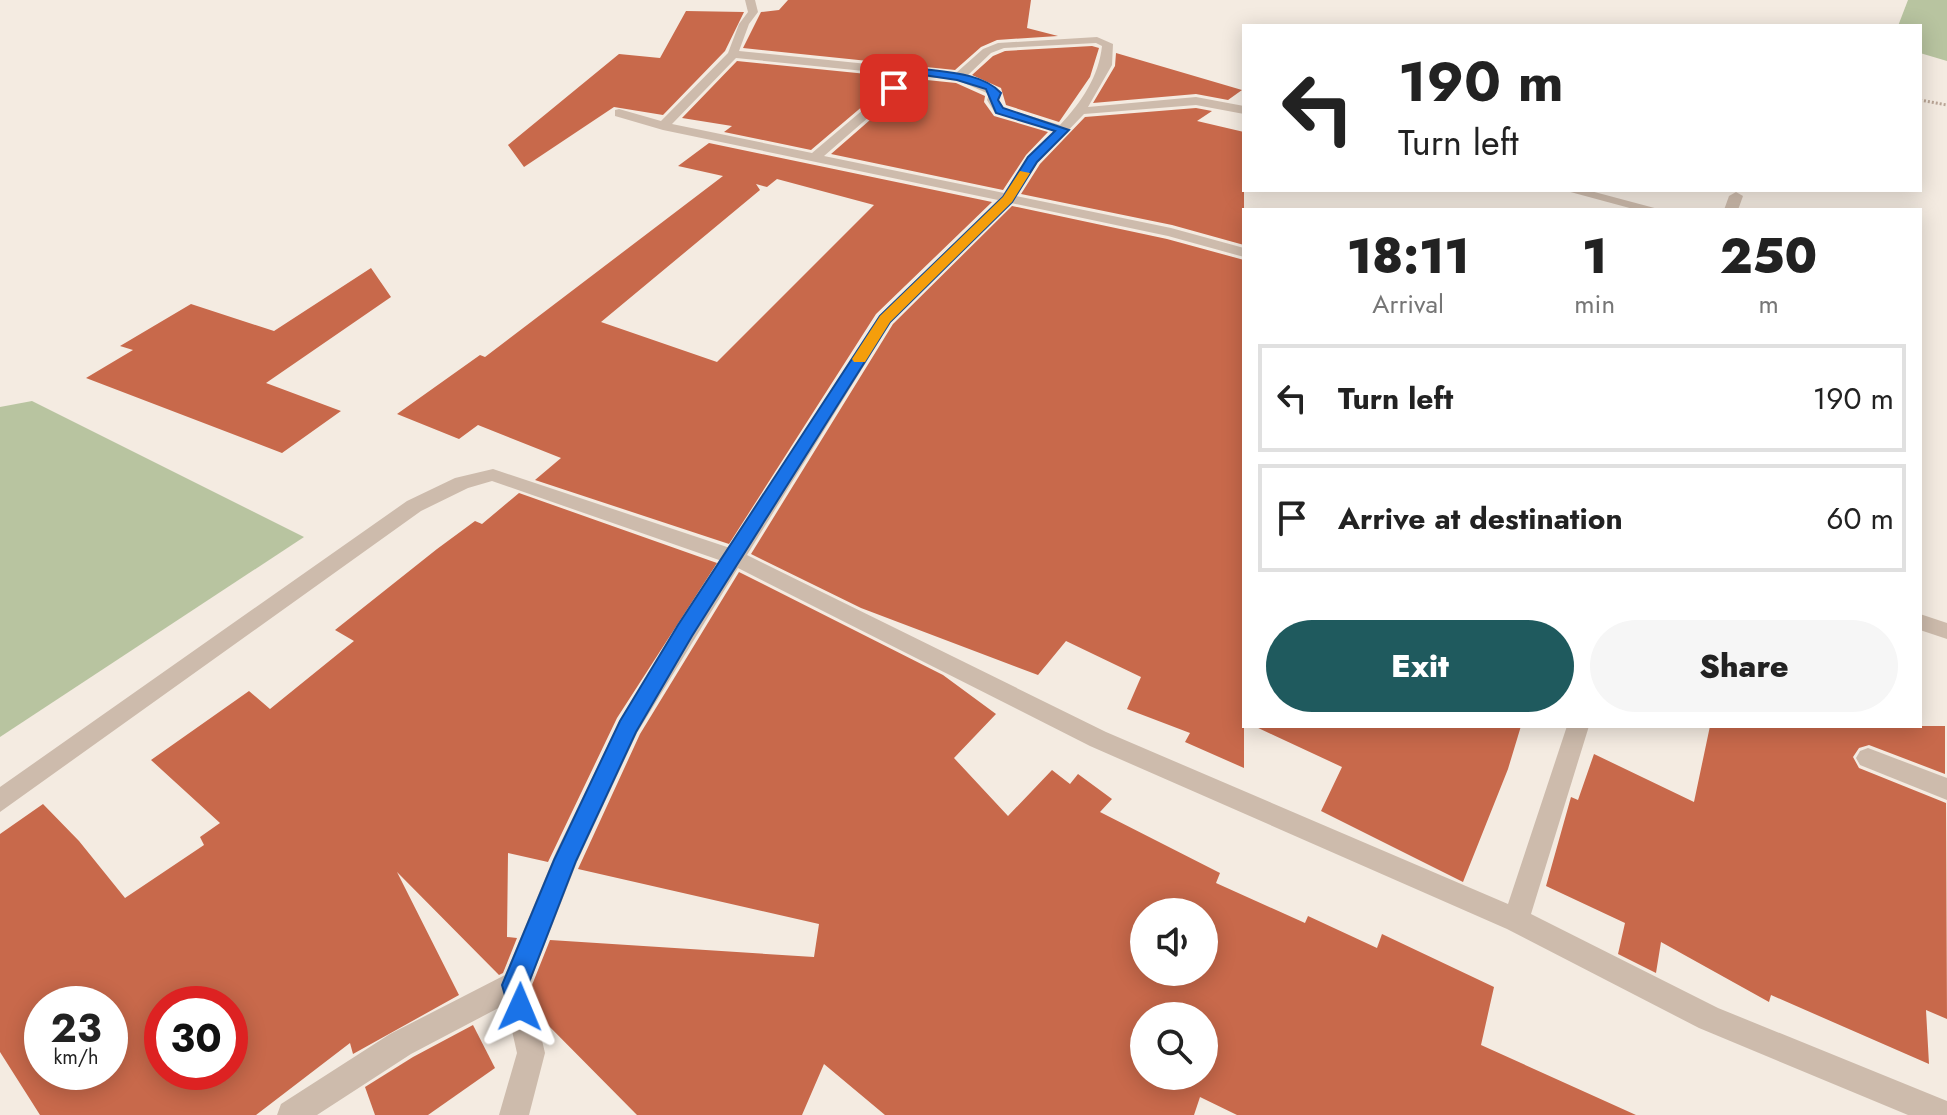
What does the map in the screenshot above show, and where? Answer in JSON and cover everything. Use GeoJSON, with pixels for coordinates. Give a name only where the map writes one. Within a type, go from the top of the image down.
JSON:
{"type":"FeatureCollection","features":[{"type":"Feature","properties":{"kind":"street"},"geometry":{"type":"LineString","coordinates":[[663,126],[733,54],[744,24],[753,12],[750,0]]}},
{"type":"Feature","properties":{"kind":"street"},"geometry":{"type":"LineString","coordinates":[[514,1115],[531,1053],[515,985],[565,860],[628,727],[885,319],[1007,199],[1033,160],[1080,111],[1106,65],[1108,44],[1105,41],[1002,45],[987,51],[959,77]]}},
{"type":"Feature","properties":{"kind":"street"},"geometry":{"type":"LineString","coordinates":[[733,54],[959,77],[990,87],[996,93],[993,100],[999,110],[1063,130]]}},
{"type":"Feature","properties":{"kind":"street"},"geometry":{"type":"LineString","coordinates":[[814,158],[915,71]]}},
{"type":"Feature","properties":{"kind":"street"},"geometry":{"type":"LineString","coordinates":[[1080,111],[1196,101],[1242,110]]}},
{"type":"Feature","properties":{"kind":"street"},"geometry":{"type":"LineString","coordinates":[[619,113],[663,126],[1171,232],[1242,252]]}},
{"type":"Feature","properties":{"kind":"street"},"geometry":{"type":"LineString","coordinates":[[1578,192],[1646,208]]}},
{"type":"Feature","properties":{"kind":"street"},"geometry":{"type":"LineString","coordinates":[[0,801],[414,506],[462,483],[493,475],[733,557],[1098,739],[1516,920],[1709,1018],[1944,1115]]}},
{"type":"Feature","properties":{"kind":"street"},"geometry":{"type":"LineString","coordinates":[[1922,623],[1947,631]]}},
{"type":"Feature","properties":{"kind":"street"},"geometry":{"type":"LineString","coordinates":[[1516,920],[1577,728]]}},
{"type":"Feature","properties":{"kind":"street"},"geometry":{"type":"LineString","coordinates":[[1868,758],[1947,789]]}},
{"type":"Feature","properties":{"kind":"street"},"geometry":{"type":"LineString","coordinates":[[292,1115],[358,1067],[443,1019],[515,985]]}},
{"type":"Feature","properties":{"kind":"path"},"geometry":{"type":"LineString","coordinates":[[1922,100],[1947,105]]}},
{"type":"Feature","properties":{"kind":"green space"},"geometry":{"type":"Polygon","coordinates":[[[1908,0],[1947,0],[1947,61],[1922,54],[1922,24],[1899,24],[1908,0]]]}},
{"type":"Feature","properties":{"kind":"green space"},"geometry":{"type":"Polygon","coordinates":[[[32,401],[304,537],[0,737],[0,407],[32,401]]]}},
{"type":"Feature","properties":{"kind":"building"},"geometry":{"type":"Polygon","coordinates":[[[788,0],[1031,0],[1027,28],[1058,36],[997,40],[981,47],[955,70],[743,48],[761,12],[779,10],[788,0]]]}},
{"type":"Feature","properties":{"kind":"building"},"geometry":{"type":"Polygon","coordinates":[[[686,11],[744,12],[725,51],[663,115],[614,107],[524,167],[508,145],[619,54],[660,58],[686,11]]]}},
{"type":"Feature","properties":{"kind":"building"},"geometry":{"type":"Polygon","coordinates":[[[1099,48],[1090,77],[1059,122],[1006,105],[1001,88],[972,75],[993,56],[1005,51],[1099,48]]]}},
{"type":"Feature","properties":{"kind":"building"},"geometry":{"type":"Polygon","coordinates":[[[1116,53],[1242,90],[1228,100],[1196,94],[1093,103],[1115,66],[1116,53]]]}},
{"type":"Feature","properties":{"kind":"building"},"geometry":{"type":"Polygon","coordinates":[[[737,61],[897,77],[811,150],[724,132],[732,126],[682,118],[737,61]]]}},
{"type":"Feature","properties":{"kind":"building"},"geometry":{"type":"Polygon","coordinates":[[[917,79],[956,83],[985,96],[984,102],[994,116],[1048,132],[1026,155],[1003,190],[831,154],[917,79]]]}},
{"type":"Feature","properties":{"kind":"building"},"geometry":{"type":"Polygon","coordinates":[[[1196,108],[1212,111],[1197,121],[1242,132],[1242,244],[1172,225],[1021,194],[1040,164],[1085,117],[1196,108]]]}},
{"type":"Feature","properties":{"kind":"building"},"geometry":{"type":"Polygon","coordinates":[[[709,143],[992,202],[876,314],[729,544],[535,480],[561,458],[478,425],[459,439],[397,414],[480,355],[485,357],[723,176],[678,166],[709,143]],[[777,179],[767,187],[756,184],[760,190],[601,322],[717,362],[874,205],[777,179]]]}},
{"type":"Feature","properties":{"kind":"building"},"geometry":{"type":"Polygon","coordinates":[[[1012,206],[1167,239],[1242,259],[1244,768],[1185,742],[1190,733],[1127,709],[1141,677],[1066,641],[1038,675],[861,608],[751,554],[893,324],[1012,206]]]}},
{"type":"Feature","properties":{"kind":"building"},"geometry":{"type":"Polygon","coordinates":[[[371,268],[391,297],[266,383],[341,411],[282,453],[86,378],[133,350],[120,346],[191,304],[274,331],[371,268]]]}},
{"type":"Feature","properties":{"kind":"building"},"geometry":{"type":"Polygon","coordinates":[[[519,493],[717,563],[617,718],[548,862],[508,853],[507,937],[517,938],[503,973],[499,975],[397,872],[459,995],[353,1054],[350,1043],[256,1115],[40,1115],[24,1090],[128,1090],[128,986],[24,986],[24,1090],[0,1052],[0,834],[43,804],[79,841],[125,898],[204,845],[200,837],[220,823],[151,760],[249,691],[270,709],[354,641],[335,630],[475,521],[482,524],[519,493]]]}},
{"type":"Feature","properties":{"kind":"building"},"geometry":{"type":"Polygon","coordinates":[[[739,572],[943,675],[996,714],[954,758],[1008,816],[1052,770],[1070,784],[1078,774],[1112,799],[1100,812],[1220,873],[1216,883],[1305,923],[1308,916],[1377,948],[1382,934],[1494,987],[1481,1045],[1636,1115],[1237,1115],[1200,1097],[1194,1115],[885,1115],[824,1064],[802,1115],[637,1115],[539,1016],[532,985],[550,940],[814,957],[819,924],[578,869],[640,734],[739,572]]]}},
{"type":"Feature","properties":{"kind":"building"},"geometry":{"type":"Polygon","coordinates":[[[1945,726],[1945,774],[1869,745],[1859,748],[1853,757],[1859,768],[1946,803],[1947,1019],[1926,1010],[1929,1064],[1771,995],[1769,1002],[1661,942],[1656,973],[1618,954],[1625,923],[1546,886],[1571,797],[1578,800],[1594,754],[1694,802],[1710,728],[1945,726]]]}},
{"type":"Feature","properties":{"kind":"building"},"geometry":{"type":"Polygon","coordinates":[[[1258,728],[1520,728],[1508,769],[1463,882],[1321,811],[1342,767],[1258,728]]]}},
{"type":"Feature","properties":{"kind":"building"},"geometry":{"type":"Polygon","coordinates":[[[473,1025],[495,1068],[428,1115],[375,1115],[365,1087],[473,1025]]]}},
{"type":"Feature","properties":{"kind":"slow traffic"},"geometry":{"type":"LineString","coordinates":[[860,359],[885,319],[1007,199],[1024,173]]}},
{"type":"Feature","properties":{"kind":"route"},"geometry":{"type":"LineString","coordinates":[[520,1007],[515,985],[565,860],[628,727],[685,631],[885,319],[1007,199],[1033,160],[1063,130],[999,110],[993,100],[996,93],[990,87],[959,77],[915,71],[894,88]]}}]}
